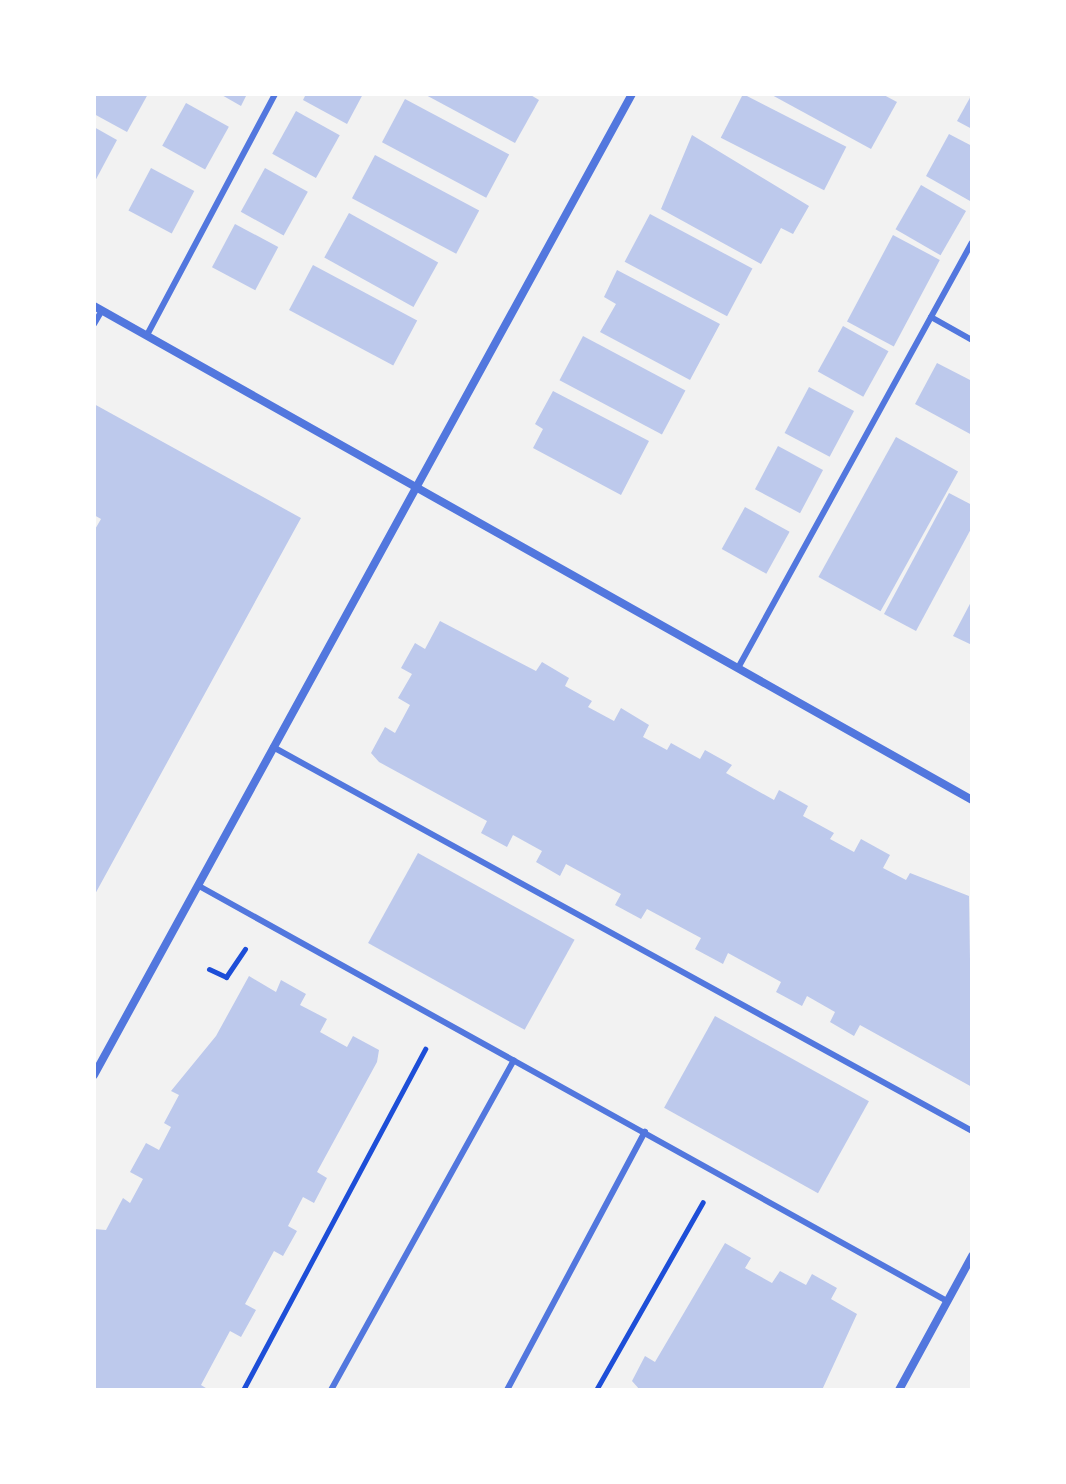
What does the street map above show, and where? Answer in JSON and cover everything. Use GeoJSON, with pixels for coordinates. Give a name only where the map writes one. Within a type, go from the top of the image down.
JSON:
{"type":"FeatureCollection","features":[{"type":"Feature","properties":{"kind":"street"},"geometry":{"type":"LineString","coordinates":[[94,1075],[632,94]]}},
{"type":"Feature","properties":{"kind":"street"},"geometry":{"type":"LineString","coordinates":[[98,308],[418,483],[972,800]]}},
{"type":"Feature","properties":{"kind":"street"},"geometry":{"type":"LineString","coordinates":[[899,1390],[972,1256]]}},
{"type":"Feature","properties":{"kind":"lane"},"geometry":{"type":"LineString","coordinates":[[147,335],[275,94]]}},
{"type":"Feature","properties":{"kind":"lane"},"geometry":{"type":"LineString","coordinates":[[738,668],[972,243]]}},
{"type":"Feature","properties":{"kind":"lane"},"geometry":{"type":"LineString","coordinates":[[94,324],[98,308]]}},
{"type":"Feature","properties":{"kind":"lane"},"geometry":{"type":"LineString","coordinates":[[931,317],[972,340]]}},
{"type":"Feature","properties":{"kind":"lane"},"geometry":{"type":"LineString","coordinates":[[273,747],[972,1131]]}},
{"type":"Feature","properties":{"kind":"lane"},"geometry":{"type":"LineString","coordinates":[[199,886],[947,1301]]}},
{"type":"Feature","properties":{"kind":"lane"},"geometry":{"type":"LineString","coordinates":[[331,1390],[514,1060]]}},
{"type":"Feature","properties":{"kind":"lane"},"geometry":{"type":"LineString","coordinates":[[507,1390],[645,1132]]}},
{"type":"Feature","properties":{"kind":"path"},"geometry":{"type":"LineString","coordinates":[[209,969],[226,977],[241,947],[255,955]]}},
{"type":"Feature","properties":{"kind":"path"},"geometry":{"type":"LineString","coordinates":[[243,1390],[429,1051],[415,1043]]}},
{"type":"Feature","properties":{"kind":"path"},"geometry":{"type":"LineString","coordinates":[[596,1390],[700,1201],[714,1208]]}},
{"type":"Feature","properties":{"kind":"building"},"geometry":{"type":"Polygon","coordinates":[[[94,94],[148,94],[127,132],[94,114],[94,94]]]}},
{"type":"Feature","properties":{"kind":"building"},"geometry":{"type":"Polygon","coordinates":[[[220,94],[247,94],[241,106],[220,94]]]}},
{"type":"Feature","properties":{"kind":"building"},"geometry":{"type":"Polygon","coordinates":[[[306,94],[363,94],[347,124],[303,100],[306,94]]]}},
{"type":"Feature","properties":{"kind":"building"},"geometry":{"type":"Polygon","coordinates":[[[424,94],[529,94],[539,100],[515,143],[424,94]]]}},
{"type":"Feature","properties":{"kind":"building"},"geometry":{"type":"Polygon","coordinates":[[[743,94],[846,147],[824,190],[721,138],[743,94]]]}},
{"type":"Feature","properties":{"kind":"building"},"geometry":{"type":"Polygon","coordinates":[[[770,94],[882,94],[897,102],[871,149],[770,94]]]}},
{"type":"Feature","properties":{"kind":"building"},"geometry":{"type":"Polygon","coordinates":[[[972,94],[972,129],[957,121],[972,94]]]}},
{"type":"Feature","properties":{"kind":"building"},"geometry":{"type":"Polygon","coordinates":[[[405,99],[509,154],[486,198],[382,142],[405,99]]]}},
{"type":"Feature","properties":{"kind":"building"},"geometry":{"type":"Polygon","coordinates":[[[186,103],[229,127],[205,170],[162,146],[186,103]]]}},
{"type":"Feature","properties":{"kind":"building"},"geometry":{"type":"Polygon","coordinates":[[[296,111],[340,135],[316,178],[272,154],[296,111]]]}},
{"type":"Feature","properties":{"kind":"building"},"geometry":{"type":"Polygon","coordinates":[[[94,127],[117,140],[94,183],[94,127]]]}},
{"type":"Feature","properties":{"kind":"building"},"geometry":{"type":"Polygon","coordinates":[[[949,134],[972,146],[970,201],[926,176],[949,134]]]}},
{"type":"Feature","properties":{"kind":"building"},"geometry":{"type":"Polygon","coordinates":[[[692,135],[809,206],[793,234],[781,228],[761,264],[661,209],[692,135]]]}},
{"type":"Feature","properties":{"kind":"building"},"geometry":{"type":"Polygon","coordinates":[[[375,155],[479,210],[456,254],[352,198],[375,155]]]}},
{"type":"Feature","properties":{"kind":"building"},"geometry":{"type":"Polygon","coordinates":[[[151,168],[194,191],[172,233],[128,210],[151,168]]]}},
{"type":"Feature","properties":{"kind":"building"},"geometry":{"type":"Polygon","coordinates":[[[265,168],[308,192],[284,235],[241,212],[265,168]]]}},
{"type":"Feature","properties":{"kind":"building"},"geometry":{"type":"Polygon","coordinates":[[[921,185],[966,211],[941,255],[896,229],[921,185]]]}},
{"type":"Feature","properties":{"kind":"building"},"geometry":{"type":"Polygon","coordinates":[[[349,213],[438,262],[413,307],[324,258],[349,213]]]}},
{"type":"Feature","properties":{"kind":"building"},"geometry":{"type":"Polygon","coordinates":[[[650,214],[752,268],[727,316],[625,262],[650,214]]]}},
{"type":"Feature","properties":{"kind":"building"},"geometry":{"type":"Polygon","coordinates":[[[235,224],[278,247],[255,290],[212,267],[235,224]]]}},
{"type":"Feature","properties":{"kind":"building"},"geometry":{"type":"Polygon","coordinates":[[[893,235],[940,260],[894,346],[847,322],[893,235]]]}},
{"type":"Feature","properties":{"kind":"building"},"geometry":{"type":"Polygon","coordinates":[[[313,265],[417,320],[393,365],[289,310],[313,265]]]}},
{"type":"Feature","properties":{"kind":"building"},"geometry":{"type":"Polygon","coordinates":[[[617,270],[720,324],[690,380],[600,332],[616,304],[604,297],[617,270]]]}},
{"type":"Feature","properties":{"kind":"building"},"geometry":{"type":"Polygon","coordinates":[[[843,326],[888,351],[863,397],[818,371],[843,326]]]}},
{"type":"Feature","properties":{"kind":"building"},"geometry":{"type":"Polygon","coordinates":[[[583,336],[685,390],[662,435],[560,380],[583,336]]]}},
{"type":"Feature","properties":{"kind":"building"},"geometry":{"type":"Polygon","coordinates":[[[937,363],[972,381],[972,435],[915,404],[937,363]]]}},
{"type":"Feature","properties":{"kind":"building"},"geometry":{"type":"Polygon","coordinates":[[[809,387],[854,411],[830,457],[785,433],[809,387]]]}},
{"type":"Feature","properties":{"kind":"building"},"geometry":{"type":"Polygon","coordinates":[[[553,391],[649,441],[621,495],[533,448],[543,429],[535,424],[553,391]]]}},
{"type":"Feature","properties":{"kind":"building"},"geometry":{"type":"Polygon","coordinates":[[[94,404],[301,518],[94,896],[94,531],[101,519],[94,515],[94,404]]]}},
{"type":"Feature","properties":{"kind":"building"},"geometry":{"type":"Polygon","coordinates":[[[896,437],[958,471],[881,611],[818,577],[896,437]]]}},
{"type":"Feature","properties":{"kind":"building"},"geometry":{"type":"Polygon","coordinates":[[[778,446],[823,470],[800,513],[755,489],[778,446]]]}},
{"type":"Feature","properties":{"kind":"building"},"geometry":{"type":"Polygon","coordinates":[[[949,493],[972,505],[972,527],[916,631],[884,614],[949,493]]]}},
{"type":"Feature","properties":{"kind":"building"},"geometry":{"type":"Polygon","coordinates":[[[745,507],[790,532],[766,574],[722,549],[745,507]]]}},
{"type":"Feature","properties":{"kind":"building"},"geometry":{"type":"Polygon","coordinates":[[[972,600],[972,645],[953,636],[972,600]]]}},
{"type":"Feature","properties":{"kind":"building"},"geometry":{"type":"Polygon","coordinates":[[[440,621],[536,671],[542,662],[569,678],[565,686],[592,701],[588,707],[614,721],[621,708],[649,725],[643,737],[667,750],[671,743],[700,759],[705,750],[732,765],[726,773],[774,800],[779,790],[808,806],[803,816],[834,833],[830,839],[854,852],[861,839],[890,855],[883,868],[906,880],[910,873],[969,896],[972,1087],[860,1025],[854,1036],[830,1022],[835,1012],[807,996],[802,1006],[776,992],[781,982],[728,953],[723,964],[695,949],[701,938],[647,909],[641,919],[615,905],[621,894],[566,864],[560,876],[536,862],[542,851],[513,835],[507,847],[481,833],[487,821],[379,762],[371,753],[385,727],[395,733],[410,705],[398,698],[412,674],[401,668],[415,643],[425,649],[440,621]]]}},
{"type":"Feature","properties":{"kind":"building"},"geometry":{"type":"Polygon","coordinates":[[[418,853],[575,940],[525,1030],[368,943],[418,853]]]}},
{"type":"Feature","properties":{"kind":"building"},"geometry":{"type":"Polygon","coordinates":[[[249,976],[276,992],[281,980],[306,994],[300,1005],[327,1019],[320,1032],[347,1047],[353,1036],[379,1050],[377,1062],[317,1172],[327,1178],[314,1203],[303,1197],[288,1226],[297,1231],[283,1256],[274,1251],[245,1304],[256,1310],[241,1337],[230,1331],[201,1385],[209,1390],[94,1390],[94,1229],[106,1230],[123,1198],[130,1203],[143,1179],[130,1172],[146,1143],[159,1150],[171,1127],[164,1123],[179,1095],[171,1091],[216,1036],[249,976]]]}},
{"type":"Feature","properties":{"kind":"building"},"geometry":{"type":"Polygon","coordinates":[[[715,1016],[869,1101],[818,1193],[664,1108],[715,1016]]]}},
{"type":"Feature","properties":{"kind":"building"},"geometry":{"type":"Polygon","coordinates":[[[725,1243],[751,1258],[745,1268],[772,1283],[780,1271],[806,1285],[812,1274],[837,1288],[831,1299],[857,1314],[822,1390],[640,1390],[632,1381],[645,1356],[655,1362],[725,1243]]]}}]}
